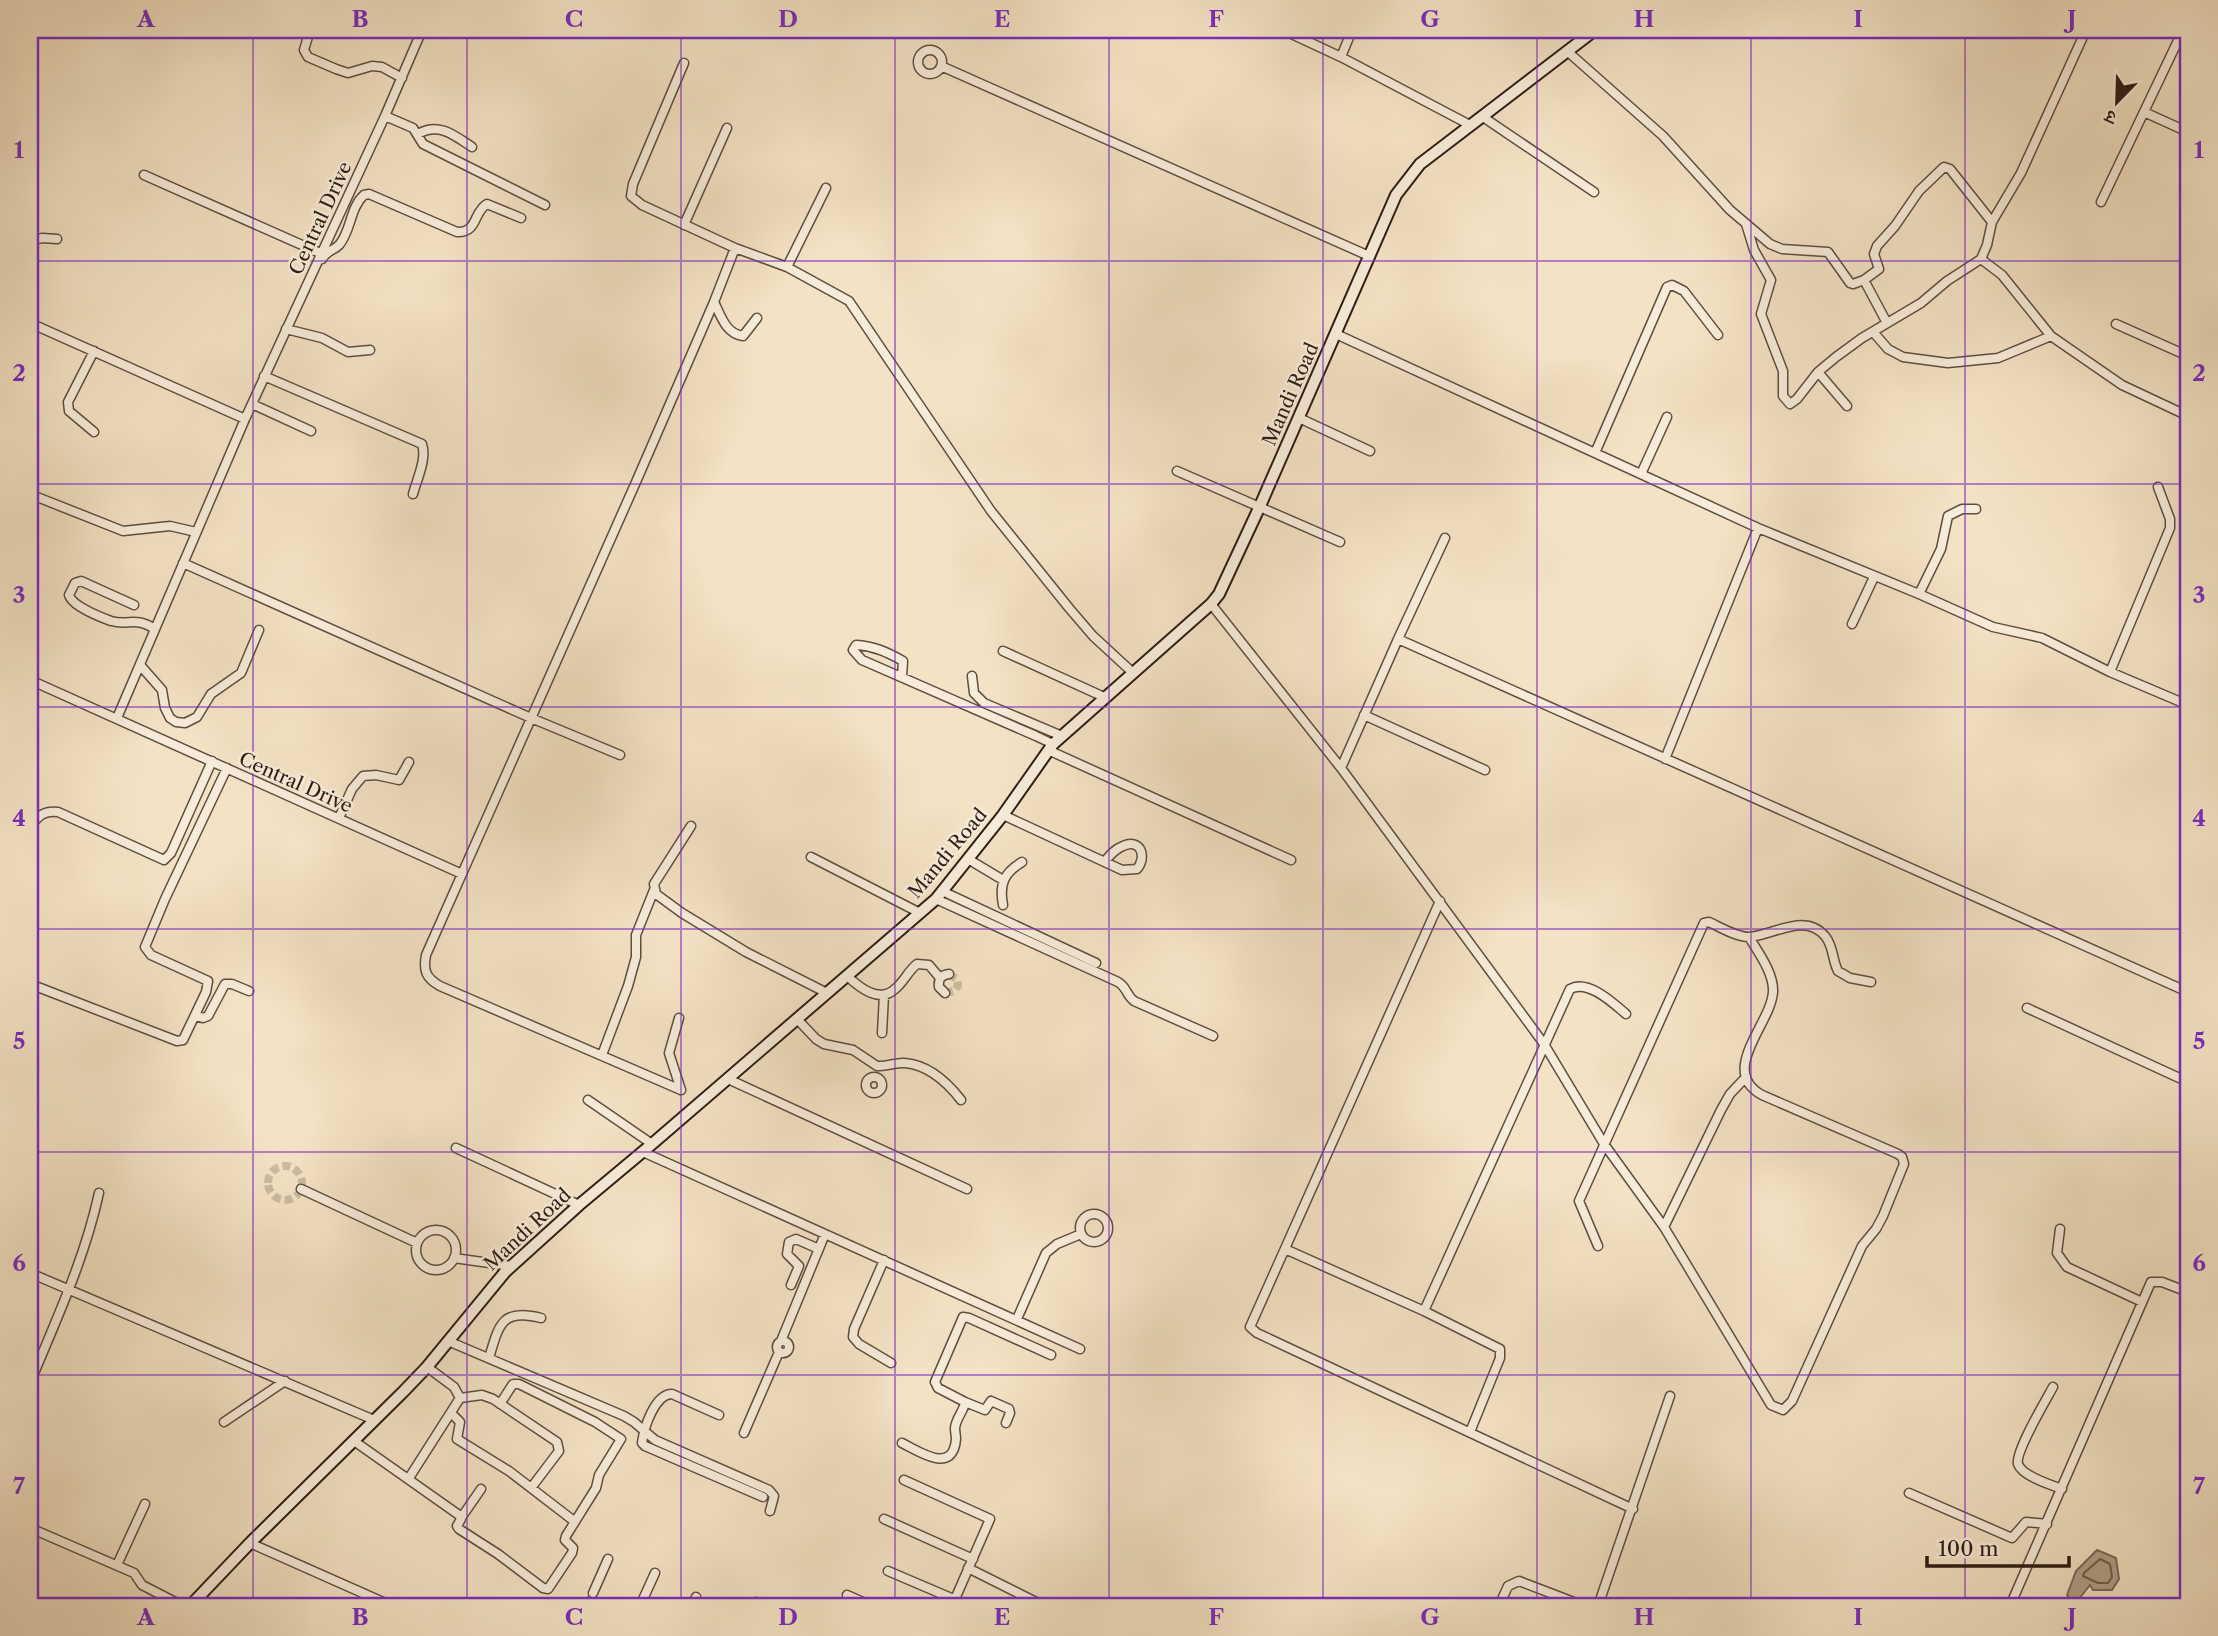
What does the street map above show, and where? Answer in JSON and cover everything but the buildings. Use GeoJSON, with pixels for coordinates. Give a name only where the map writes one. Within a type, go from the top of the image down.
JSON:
{"type":"FeatureCollection","features":[{"type":"Feature","properties":{"kind":"street"},"geometry":{"type":"LineString","coordinates":[[310,30],[304,50],[309,57],[348,73],[372,66],[382,67],[401,78]]}},
{"type":"Feature","properties":{"kind":"street","name":"Central Drive"},"geometry":{"type":"LineString","coordinates":[[117,718],[251,404],[386,116],[422,30]]}},
{"type":"Feature","properties":{"kind":"street"},"geometry":{"type":"LineString","coordinates":[[1283,30],[1341,57],[1470,125]]}},
{"type":"Feature","properties":{"kind":"street"},"geometry":{"type":"LineString","coordinates":[[1341,57],[1352,30]]}},
{"type":"Feature","properties":{"kind":"street","name":"Mandi Road"},"geometry":{"type":"LineString","coordinates":[[190,1606],[427,1367],[511,1266],[920,913],[939,895],[1003,815],[1055,743],[1211,604],[1219,594],[1260,506],[1396,195],[1420,164],[1567,51],[1580,34],[1595,30]]}},
{"type":"Feature","properties":{"kind":"street"},"geometry":{"type":"LineString","coordinates":[[1746,224],[1754,250],[1771,280],[1761,314],[1782,368],[1782,393],[1790,404],[1818,372],[1862,338],[1921,303],[1981,258],[1992,222],[2021,173],[2086,30]]}},
{"type":"Feature","properties":{"kind":"street"},"geometry":{"type":"LineString","coordinates":[[2101,202],[2183,30]]}},
{"type":"Feature","properties":{"kind":"street"},"geometry":{"type":"LineString","coordinates":[[1567,51],[1669,141],[1705,184],[1770,244],[1779,248],[1830,253],[1851,284],[1879,269],[1874,254],[1877,246],[1895,226],[1919,191],[1944,167],[1950,169],[1992,222]]}},
{"type":"Feature","properties":{"kind":"street"},"geometry":{"type":"LineString","coordinates":[[684,63],[631,193],[635,201],[735,248],[787,267],[841,295],[854,307],[926,418],[991,511],[1088,629],[1132,672]]}},
{"type":"Feature","properties":{"kind":"street"},"geometry":{"type":"LineString","coordinates":[[941,66],[1369,256]]}},
{"type":"Feature","properties":{"kind":"street"},"geometry":{"type":"LineString","coordinates":[[2144,112],[2188,132]]}},
{"type":"Feature","properties":{"kind":"street"},"geometry":{"type":"LineString","coordinates":[[386,116],[413,128],[423,144],[545,205]]}},
{"type":"Feature","properties":{"kind":"street"},"geometry":{"type":"LineString","coordinates":[[1483,117],[1594,192]]}},
{"type":"Feature","properties":{"kind":"street"},"geometry":{"type":"LineString","coordinates":[[418,134],[432,128],[443,129],[472,147]]}},
{"type":"Feature","properties":{"kind":"street"},"geometry":{"type":"LineString","coordinates":[[684,225],[727,128]]}},
{"type":"Feature","properties":{"kind":"street"},"geometry":{"type":"LineString","coordinates":[[144,174],[320,253]]}},
{"type":"Feature","properties":{"kind":"street"},"geometry":{"type":"LineString","coordinates":[[787,267],[826,188]]}},
{"type":"Feature","properties":{"kind":"street"},"geometry":{"type":"LineString","coordinates":[[311,273],[316,272],[327,251],[340,243],[364,195],[369,194],[457,232],[468,232],[482,207],[487,204],[521,218]]}},
{"type":"Feature","properties":{"kind":"street"},"geometry":{"type":"LineString","coordinates":[[30,241],[42,238],[57,239]]}},
{"type":"Feature","properties":{"kind":"street"},"geometry":{"type":"LineString","coordinates":[[679,1018],[669,1053],[681,1090],[440,986],[425,973],[426,955],[714,302],[735,248]]}},
{"type":"Feature","properties":{"kind":"street"},"geometry":{"type":"LineString","coordinates":[[1981,258],[2002,275],[2051,336],[2122,385],[2188,416]]}},
{"type":"Feature","properties":{"kind":"street"},"geometry":{"type":"LineString","coordinates":[[1864,279],[1887,323]]}},
{"type":"Feature","properties":{"kind":"street"},"geometry":{"type":"LineString","coordinates":[[1595,453],[1667,287],[1672,285],[1684,291],[1718,335]]}},
{"type":"Feature","properties":{"kind":"street"},"geometry":{"type":"LineString","coordinates":[[714,302],[728,328],[735,334],[744,336],[757,318]]}},
{"type":"Feature","properties":{"kind":"street"},"geometry":{"type":"LineString","coordinates":[[30,323],[245,419]]}},
{"type":"Feature","properties":{"kind":"street"},"geometry":{"type":"LineString","coordinates":[[2116,324],[2188,356]]}},
{"type":"Feature","properties":{"kind":"street"},"geometry":{"type":"LineString","coordinates":[[286,329],[315,335],[348,352],[370,350]]}},
{"type":"Feature","properties":{"kind":"street"},"geometry":{"type":"LineString","coordinates":[[1874,332],[1888,349],[1903,357],[1948,363],[1998,358],[2051,336]]}},
{"type":"Feature","properties":{"kind":"street"},"geometry":{"type":"LineString","coordinates":[[1336,334],[1758,528],[2003,631],[2042,638],[2110,672],[2188,705]]}},
{"type":"Feature","properties":{"kind":"street"},"geometry":{"type":"LineString","coordinates":[[94,351],[68,402],[69,411],[94,432]]}},
{"type":"Feature","properties":{"kind":"street"},"geometry":{"type":"LineString","coordinates":[[1818,372],[1847,407]]}},
{"type":"Feature","properties":{"kind":"street"},"geometry":{"type":"LineString","coordinates":[[264,376],[422,444],[423,460],[413,494]]}},
{"type":"Feature","properties":{"kind":"street"},"geometry":{"type":"LineString","coordinates":[[251,404],[311,431]]}},
{"type":"Feature","properties":{"kind":"street"},"geometry":{"type":"LineString","coordinates":[[1641,474],[1667,417]]}},
{"type":"Feature","properties":{"kind":"street"},"geometry":{"type":"LineString","coordinates":[[1299,418],[1370,451]]}},
{"type":"Feature","properties":{"kind":"street"},"geometry":{"type":"LineString","coordinates":[[1177,471],[1340,542]]}},
{"type":"Feature","properties":{"kind":"street"},"geometry":{"type":"LineString","coordinates":[[2110,672],[2170,528],[2170,519],[2158,487]]}},
{"type":"Feature","properties":{"kind":"street"},"geometry":{"type":"LineString","coordinates":[[32,495],[123,531],[170,526],[196,532]]}},
{"type":"Feature","properties":{"kind":"street"},"geometry":{"type":"LineString","coordinates":[[1920,594],[1941,549],[1948,516],[1962,509],[1976,509]]}},
{"type":"Feature","properties":{"kind":"street"},"geometry":{"type":"LineString","coordinates":[[1665,759],[1758,528]]}},
{"type":"Feature","properties":{"kind":"street"},"geometry":{"type":"LineString","coordinates":[[1341,768],[1445,538]]}},
{"type":"Feature","properties":{"kind":"street"},"geometry":{"type":"LineString","coordinates":[[183,563],[620,755]]}},
{"type":"Feature","properties":{"kind":"street"},"geometry":{"type":"LineString","coordinates":[[1852,624],[1874,577]]}},
{"type":"Feature","properties":{"kind":"street"},"geometry":{"type":"LineString","coordinates":[[134,605],[81,581],[75,583],[69,595],[73,603],[110,621],[141,621],[155,629]]}},
{"type":"Feature","properties":{"kind":"street"},"geometry":{"type":"LineString","coordinates":[[1211,604],[1341,768],[1544,1044],[1604,1144],[1664,1227],[1771,1405],[1785,1409],[1792,1401],[1862,1246],[1883,1216],[1904,1164],[1898,1154],[1750,1088],[1746,1077],[1745,1058],[1773,992],[1766,968],[1749,937]]}},
{"type":"Feature","properties":{"kind":"street"},"geometry":{"type":"LineString","coordinates":[[140,664],[162,690],[170,718],[186,723],[197,717],[211,694],[241,673],[259,630]]}},
{"type":"Feature","properties":{"kind":"street"},"geometry":{"type":"LineString","coordinates":[[1398,639],[2188,992]]}},
{"type":"Feature","properties":{"kind":"street"},"geometry":{"type":"LineString","coordinates":[[902,677],[903,661],[872,646],[856,645],[853,650],[856,656],[902,677],[1055,743]]}},
{"type":"Feature","properties":{"kind":"street"},"geometry":{"type":"LineString","coordinates":[[1003,651],[1104,697]]}},
{"type":"Feature","properties":{"kind":"street"},"geometry":{"type":"LineString","coordinates":[[972,676],[974,693],[984,703],[1055,743],[1291,860]]}},
{"type":"Feature","properties":{"kind":"street","name":"Central Drive"},"geometry":{"type":"LineString","coordinates":[[30,680],[462,874]]}},
{"type":"Feature","properties":{"kind":"street"},"geometry":{"type":"LineString","coordinates":[[1364,715],[1485,770]]}},
{"type":"Feature","properties":{"kind":"street"},"geometry":{"type":"LineString","coordinates":[[30,826],[48,810],[58,812],[163,860],[171,853],[212,761]]}},
{"type":"Feature","properties":{"kind":"street"},"geometry":{"type":"LineString","coordinates":[[339,818],[352,789],[363,776],[376,775],[399,780],[409,762]]}},
{"type":"Feature","properties":{"kind":"street"},"geometry":{"type":"LineString","coordinates":[[30,984],[180,1042],[183,1040],[208,989],[208,981],[151,955],[145,947],[227,768]]}},
{"type":"Feature","properties":{"kind":"street"},"geometry":{"type":"LineString","coordinates":[[1003,815],[1122,870],[1136,869],[1143,856],[1141,849],[1130,844],[1113,852],[1105,861]]}},
{"type":"Feature","properties":{"kind":"street"},"geometry":{"type":"LineString","coordinates":[[602,1055],[628,986],[636,957],[637,931],[654,884],[691,826]]}},
{"type":"Feature","properties":{"kind":"street"},"geometry":{"type":"LineString","coordinates":[[811,857],[920,913]]}},
{"type":"Feature","properties":{"kind":"street"},"geometry":{"type":"LineString","coordinates":[[968,859],[1003,880]]}},
{"type":"Feature","properties":{"kind":"street"},"geometry":{"type":"LineString","coordinates":[[1003,905],[1003,880],[1006,874],[1022,862]]}},
{"type":"Feature","properties":{"kind":"street"},"geometry":{"type":"LineString","coordinates":[[654,890],[682,913],[734,946],[827,993]]}},
{"type":"Feature","properties":{"kind":"street"},"geometry":{"type":"LineString","coordinates":[[939,895],[1096,963]]}},
{"type":"Feature","properties":{"kind":"street"},"geometry":{"type":"LineString","coordinates":[[939,895],[1118,982],[1125,986],[1129,998],[1133,1001],[1213,1036]]}},
{"type":"Feature","properties":{"kind":"street"},"geometry":{"type":"LineString","coordinates":[[1440,901],[1251,1321],[1251,1329],[1633,1509]]}},
{"type":"Feature","properties":{"kind":"street"},"geometry":{"type":"LineString","coordinates":[[1598,1246],[1578,1204],[1702,925],[1709,922],[1749,937],[1795,926],[1811,926],[1828,940],[1838,971],[1850,978],[1871,982]]}},
{"type":"Feature","properties":{"kind":"street"},"geometry":{"type":"LineString","coordinates":[[847,976],[869,992],[884,995],[896,989],[917,964],[929,965],[944,976],[939,987],[945,993]]}},
{"type":"Feature","properties":{"kind":"street"},"geometry":{"type":"LineString","coordinates":[[195,1015],[203,1018],[208,1016],[225,984],[249,991]]}},
{"type":"Feature","properties":{"kind":"street"},"geometry":{"type":"LineString","coordinates":[[1424,1311],[1570,989],[1581,986],[1596,992],[1626,1014]]}},
{"type":"Feature","properties":{"kind":"street"},"geometry":{"type":"LineString","coordinates":[[882,1033],[884,995]]}},
{"type":"Feature","properties":{"kind":"street"},"geometry":{"type":"LineString","coordinates":[[2027,1008],[2188,1082]]}},
{"type":"Feature","properties":{"kind":"street"},"geometry":{"type":"LineString","coordinates":[[797,1019],[824,1044],[853,1051],[877,1066],[904,1063],[925,1069],[945,1081],[961,1100]]}},
{"type":"Feature","properties":{"kind":"street"},"geometry":{"type":"LineString","coordinates":[[875,1077],[877,1066]]}},
{"type":"Feature","properties":{"kind":"street"},"geometry":{"type":"LineString","coordinates":[[1664,1227],[1721,1110],[1730,1094],[1746,1077]]}},
{"type":"Feature","properties":{"kind":"street"},"geometry":{"type":"LineString","coordinates":[[728,1079],[967,1189]]}},
{"type":"Feature","properties":{"kind":"street"},"geometry":{"type":"LineString","coordinates":[[588,1100],[652,1144]]}},
{"type":"Feature","properties":{"kind":"street"},"geometry":{"type":"LineString","coordinates":[[456,1148],[579,1205]]}},
{"type":"Feature","properties":{"kind":"street"},"geometry":{"type":"LineString","coordinates":[[643,1152],[1080,1349]]}},
{"type":"Feature","properties":{"kind":"street"},"geometry":{"type":"LineString","coordinates":[[300,1189],[417,1243]]}},
{"type":"Feature","properties":{"kind":"street"},"geometry":{"type":"LineString","coordinates":[[30,1384],[71,1290],[90,1233],[99,1193]]}},
{"type":"Feature","properties":{"kind":"street"},"geometry":{"type":"LineString","coordinates":[[2060,1229],[2057,1253],[2067,1267],[2142,1302]]}},
{"type":"Feature","properties":{"kind":"street"},"geometry":{"type":"LineString","coordinates":[[443,1232],[453,1240],[454,1258],[446,1267],[428,1268],[416,1255],[417,1243],[425,1233],[443,1232]]}},
{"type":"Feature","properties":{"kind":"street"},"geometry":{"type":"LineString","coordinates":[[744,1433],[779,1352],[777,1346],[825,1234]]}},
{"type":"Feature","properties":{"kind":"street"},"geometry":{"type":"LineString","coordinates":[[1017,1320],[1046,1252],[1081,1234]]}},
{"type":"Feature","properties":{"kind":"street"},"geometry":{"type":"LineString","coordinates":[[791,1285],[799,1266],[787,1254],[789,1242],[796,1239],[819,1249]]}},
{"type":"Feature","properties":{"kind":"street"},"geometry":{"type":"LineString","coordinates":[[1285,1249],[1495,1346],[1501,1352],[1470,1432]]}},
{"type":"Feature","properties":{"kind":"street"},"geometry":{"type":"LineString","coordinates":[[454,1258],[511,1266]]}},
{"type":"Feature","properties":{"kind":"street"},"geometry":{"type":"LineString","coordinates":[[884,1260],[853,1337],[859,1344],[891,1363]]}},
{"type":"Feature","properties":{"kind":"street"},"geometry":{"type":"LineString","coordinates":[[30,1273],[374,1420]]}},
{"type":"Feature","properties":{"kind":"street"},"geometry":{"type":"LineString","coordinates":[[2010,1606],[2153,1281],[2188,1292]]}},
{"type":"Feature","properties":{"kind":"street"},"geometry":{"type":"LineString","coordinates":[[489,1358],[503,1321],[521,1314],[541,1318]]}},
{"type":"Feature","properties":{"kind":"street"},"geometry":{"type":"LineString","coordinates":[[1006,1423],[1010,1413],[1004,1406],[991,1401],[985,1410],[938,1388],[935,1382],[963,1317],[1051,1355]]}},
{"type":"Feature","properties":{"kind":"street"},"geometry":{"type":"LineString","coordinates":[[1028,1345],[1035,1328]]}},
{"type":"Feature","properties":{"kind":"street"},"geometry":{"type":"LineString","coordinates":[[448,1341],[624,1416],[655,1440],[769,1490],[774,1496],[770,1511]]}},
{"type":"Feature","properties":{"kind":"street"},"geometry":{"type":"LineString","coordinates":[[30,1353],[40,1358]]}},
{"type":"Feature","properties":{"kind":"street"},"geometry":{"type":"LineString","coordinates":[[427,1367],[454,1387],[460,1398]]}},
{"type":"Feature","properties":{"kind":"street"},"geometry":{"type":"LineString","coordinates":[[224,1422],[285,1381]]}},
{"type":"Feature","properties":{"kind":"street"},"geometry":{"type":"LineString","coordinates":[[481,1489],[457,1526],[546,1589],[572,1553],[573,1548],[565,1539],[594,1492],[599,1475],[621,1439],[595,1422],[519,1384],[513,1384],[500,1404]]}},
{"type":"Feature","properties":{"kind":"street"},"geometry":{"type":"LineString","coordinates":[[2053,1387],[2029,1433],[2018,1464],[2039,1480],[2062,1489]]}},
{"type":"Feature","properties":{"kind":"street"},"geometry":{"type":"LineString","coordinates":[[719,1415],[672,1394],[665,1394],[659,1399],[644,1431],[642,1443],[645,1447],[763,1497]]}},
{"type":"Feature","properties":{"kind":"street"},"geometry":{"type":"LineString","coordinates":[[460,1398],[482,1395],[500,1404],[559,1445],[559,1451],[531,1488]]}},
{"type":"Feature","properties":{"kind":"street"},"geometry":{"type":"LineString","coordinates":[[1595,1606],[1599,1603],[1633,1509],[1670,1396]]}},
{"type":"Feature","properties":{"kind":"street"},"geometry":{"type":"LineString","coordinates":[[409,1478],[460,1398]]}},
{"type":"Feature","properties":{"kind":"street"},"geometry":{"type":"LineString","coordinates":[[902,1443],[934,1458],[948,1457],[955,1443],[955,1424],[965,1402]]}},
{"type":"Feature","properties":{"kind":"street"},"geometry":{"type":"LineString","coordinates":[[452,1414],[460,1422],[457,1439],[509,1471],[574,1521]]}},
{"type":"Feature","properties":{"kind":"street"},"geometry":{"type":"LineString","coordinates":[[354,1441],[461,1518]]}},
{"type":"Feature","properties":{"kind":"street"},"geometry":{"type":"LineString","coordinates":[[904,1480],[990,1519],[953,1603]]}},
{"type":"Feature","properties":{"kind":"street"},"geometry":{"type":"LineString","coordinates":[[1909,1493],[2012,1538],[2026,1522],[2047,1524]]}},
{"type":"Feature","properties":{"kind":"street"},"geometry":{"type":"LineString","coordinates":[[117,1565],[145,1504]]}},
{"type":"Feature","properties":{"kind":"street"},"geometry":{"type":"LineString","coordinates":[[884,1519],[973,1559]]}},
{"type":"Feature","properties":{"kind":"street"},"geometry":{"type":"LineString","coordinates":[[30,1528],[134,1573],[142,1585],[183,1606]]}},
{"type":"Feature","properties":{"kind":"street"},"geometry":{"type":"LineString","coordinates":[[250,1544],[391,1606]]}},
{"type":"Feature","properties":{"kind":"street"},"geometry":{"type":"LineString","coordinates":[[590,1600],[608,1559]]}},
{"type":"Feature","properties":{"kind":"street"},"geometry":{"type":"LineString","coordinates":[[968,1569],[1044,1606]]}},
{"type":"Feature","properties":{"kind":"street"},"geometry":{"type":"LineString","coordinates":[[888,1571],[953,1603],[970,1606]]}},
{"type":"Feature","properties":{"kind":"street"},"geometry":{"type":"LineString","coordinates":[[640,1606],[654,1573]]}},
{"type":"Feature","properties":{"kind":"street"},"geometry":{"type":"LineString","coordinates":[[1499,1606],[1508,1586],[1519,1581],[1584,1606]]}},
{"type":"Feature","properties":{"kind":"street"},"geometry":{"type":"LineString","coordinates":[[847,1595],[872,1606]]}},
{"type":"Feature","properties":{"kind":"street"},"geometry":{"type":"LineString","coordinates":[[692,1606],[696,1597]]}},
{"type":"Feature","properties":{"kind":"water"},"geometry":{"type":"Polygon","coordinates":[[[2097,1550],[2116,1558],[2119,1579],[2112,1590],[2093,1590],[2090,1585],[2075,1604],[2067,1595],[2076,1571],[2097,1550]]]}},
{"type":"Feature","properties":{"kind":"tunnel"},"geometry":{"type":"LineString","coordinates":[[945,993],[954,991],[958,986],[957,979],[949,974]]}},
{"type":"Feature","properties":{"kind":"tunnel"},"geometry":{"type":"LineString","coordinates":[[285,1166],[297,1171],[302,1183],[297,1195],[285,1200],[273,1195],[268,1183],[273,1171],[285,1166]]}}]}
